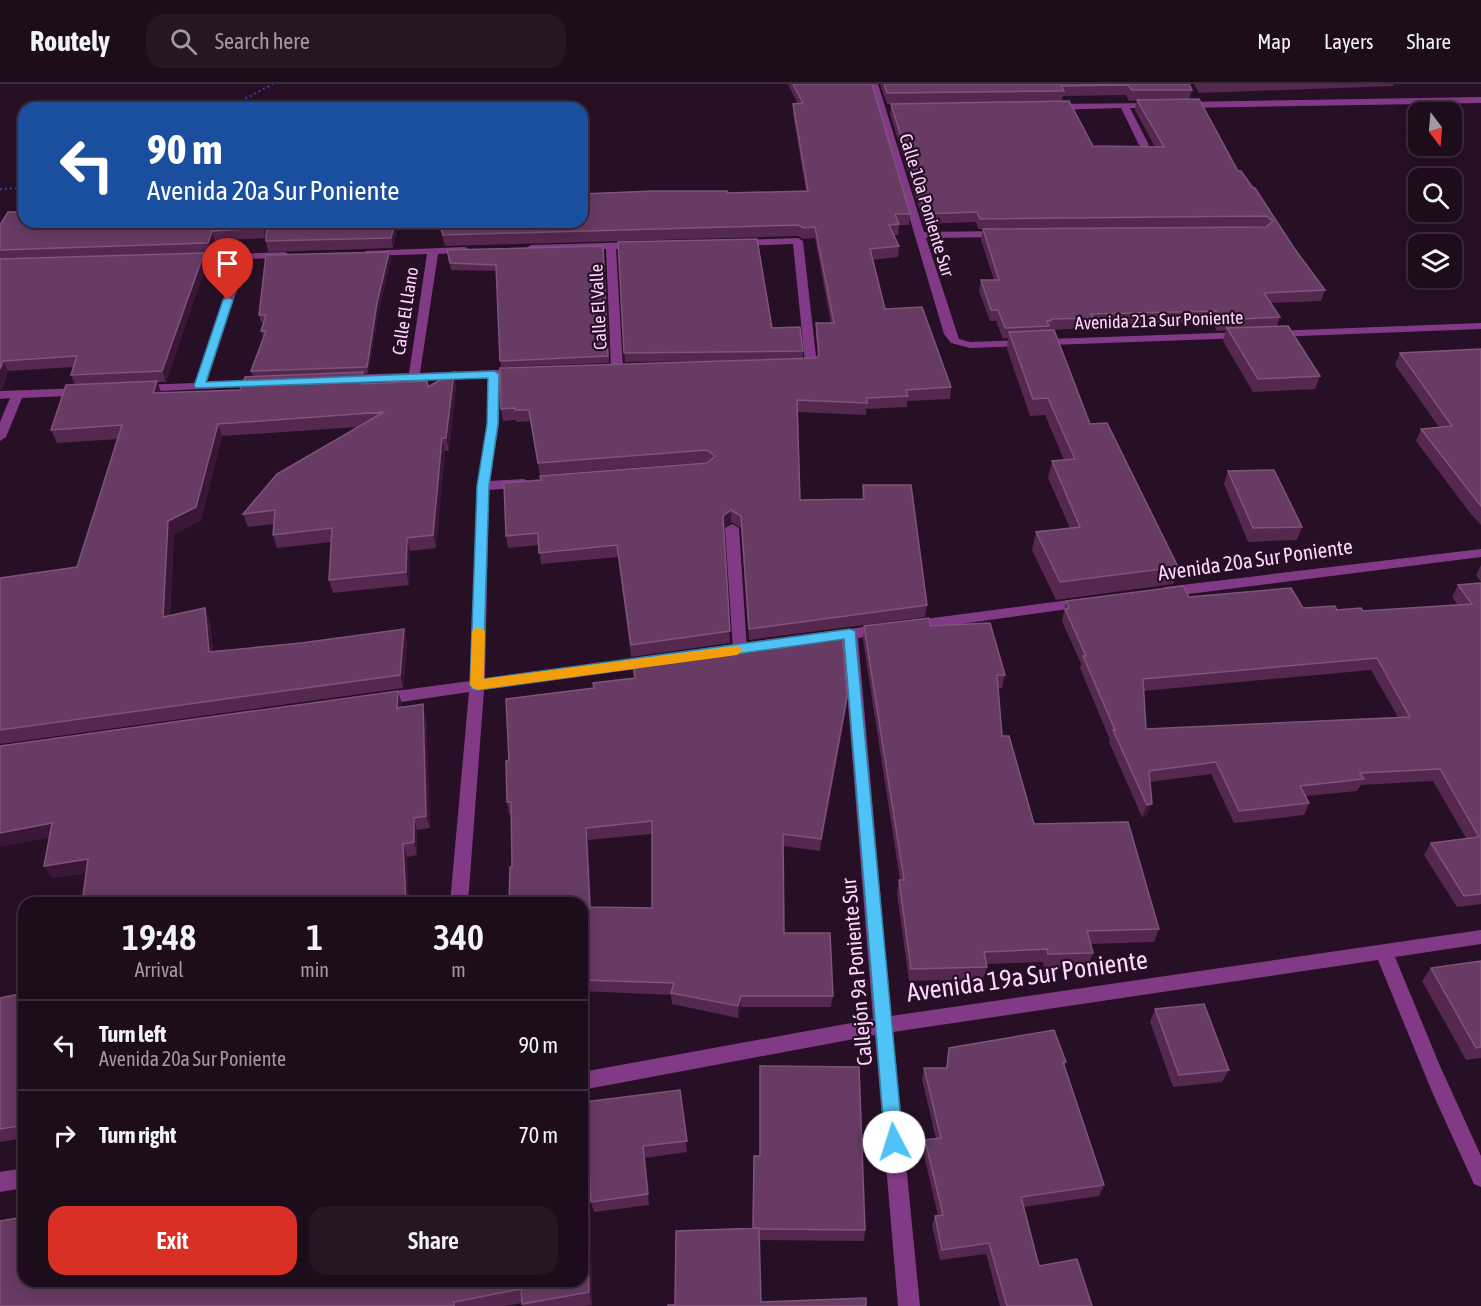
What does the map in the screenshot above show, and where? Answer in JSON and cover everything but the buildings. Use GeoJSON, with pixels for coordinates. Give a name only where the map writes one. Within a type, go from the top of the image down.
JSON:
{"type":"FeatureCollection","features":[{"type":"Feature","properties":{"kind":"street","name":"Calle 10a Poniente Sur"},"geometry":{"type":"LineString","coordinates":[[874,84],[950,334]]}},
{"type":"Feature","properties":{"kind":"street"},"geometry":{"type":"LineString","coordinates":[[1193,94],[1199,104]]}},
{"type":"Feature","properties":{"kind":"street"},"geometry":{"type":"LineString","coordinates":[[1043,107],[1481,100]]}},
{"type":"Feature","properties":{"kind":"street"},"geometry":{"type":"LineString","coordinates":[[1124,106],[1144,145]]}},
{"type":"Feature","properties":{"kind":"street"},"geometry":{"type":"LineString","coordinates":[[882,110],[893,109]]}},
{"type":"Feature","properties":{"kind":"street"},"geometry":{"type":"LineString","coordinates":[[919,236],[1017,233]]}},
{"type":"Feature","properties":{"kind":"street"},"geometry":{"type":"LineString","coordinates":[[728,243],[798,241],[811,364],[788,365]]}},
{"type":"Feature","properties":{"kind":"street"},"geometry":{"type":"LineString","coordinates":[[516,248],[646,245]]}},
{"type":"Feature","properties":{"kind":"street","name":"Calle El Valle"},"geometry":{"type":"LineString","coordinates":[[611,246],[617,368]]}},
{"type":"Feature","properties":{"kind":"street"},"geometry":{"type":"LineString","coordinates":[[362,253],[480,250]]}},
{"type":"Feature","properties":{"kind":"street","name":"Calle El Llano"},"geometry":{"type":"LineString","coordinates":[[414,376],[433,251]]}},
{"type":"Feature","properties":{"kind":"street"},"geometry":{"type":"LineString","coordinates":[[171,259],[302,255]]}},
{"type":"Feature","properties":{"kind":"street"},"geometry":{"type":"LineString","coordinates":[[200,386],[242,257]]}},
{"type":"Feature","properties":{"kind":"street","name":"Avenida 21a Sur Poniente"},"geometry":{"type":"LineString","coordinates":[[950,334],[955,341],[970,345],[1481,326]]}},
{"type":"Feature","properties":{"kind":"street"},"geometry":{"type":"LineString","coordinates":[[330,380],[539,372]]}},
{"type":"Feature","properties":{"kind":"street"},"geometry":{"type":"LineString","coordinates":[[459,897],[477,685],[483,486],[493,424],[494,374]]}},
{"type":"Feature","properties":{"kind":"street"},"geometry":{"type":"LineString","coordinates":[[131,389],[271,383]]}},
{"type":"Feature","properties":{"kind":"street"},"geometry":{"type":"LineString","coordinates":[[0,395],[97,391]]}},
{"type":"Feature","properties":{"kind":"street"},"geometry":{"type":"LineString","coordinates":[[0,437],[17,395]]}},
{"type":"Feature","properties":{"kind":"street"},"geometry":{"type":"LineString","coordinates":[[483,486],[542,481]]}},
{"type":"Feature","properties":{"kind":"street"},"geometry":{"type":"LineString","coordinates":[[732,528],[740,650]]}},
{"type":"Feature","properties":{"kind":"street","name":"Avenida 20a Sur Poniente"},"geometry":{"type":"LineString","coordinates":[[1156,593],[1481,553]]}},
{"type":"Feature","properties":{"kind":"street"},"geometry":{"type":"LineString","coordinates":[[806,640],[1097,601]]}},
{"type":"Feature","properties":{"kind":"street","name":"Callejón 9a Poniente Sur"},"geometry":{"type":"LineString","coordinates":[[850,634],[909,1306]]}},
{"type":"Feature","properties":{"kind":"street"},"geometry":{"type":"LineString","coordinates":[[372,700],[671,659]]}},
{"type":"Feature","properties":{"kind":"street","name":"Avenida 19a Sur Poniente"},"geometry":{"type":"LineString","coordinates":[[588,1080],[883,1025],[1481,937]]}},
{"type":"Feature","properties":{"kind":"street"},"geometry":{"type":"LineString","coordinates":[[1384,952],[1418,1039],[1481,1177]]}},
{"type":"Feature","properties":{"kind":"street"},"geometry":{"type":"LineString","coordinates":[[0,1182],[18,1179]]}},
{"type":"Feature","properties":{"kind":"path"},"geometry":{"type":"LineString","coordinates":[[238,102],[273,84]]}},
{"type":"Feature","properties":{"kind":"path"},"geometry":{"type":"LineString","coordinates":[[0,189],[18,188]]}},
{"type":"Feature","properties":{"kind":"slow traffic"},"geometry":{"type":"LineString","coordinates":[[478,631],[477,685],[737,650]]}},
{"type":"Feature","properties":{"kind":"route"},"geometry":{"type":"LineString","coordinates":[[228,300],[200,386],[494,374],[493,424],[483,486],[477,685],[850,634],[894,1142]]}}]}
